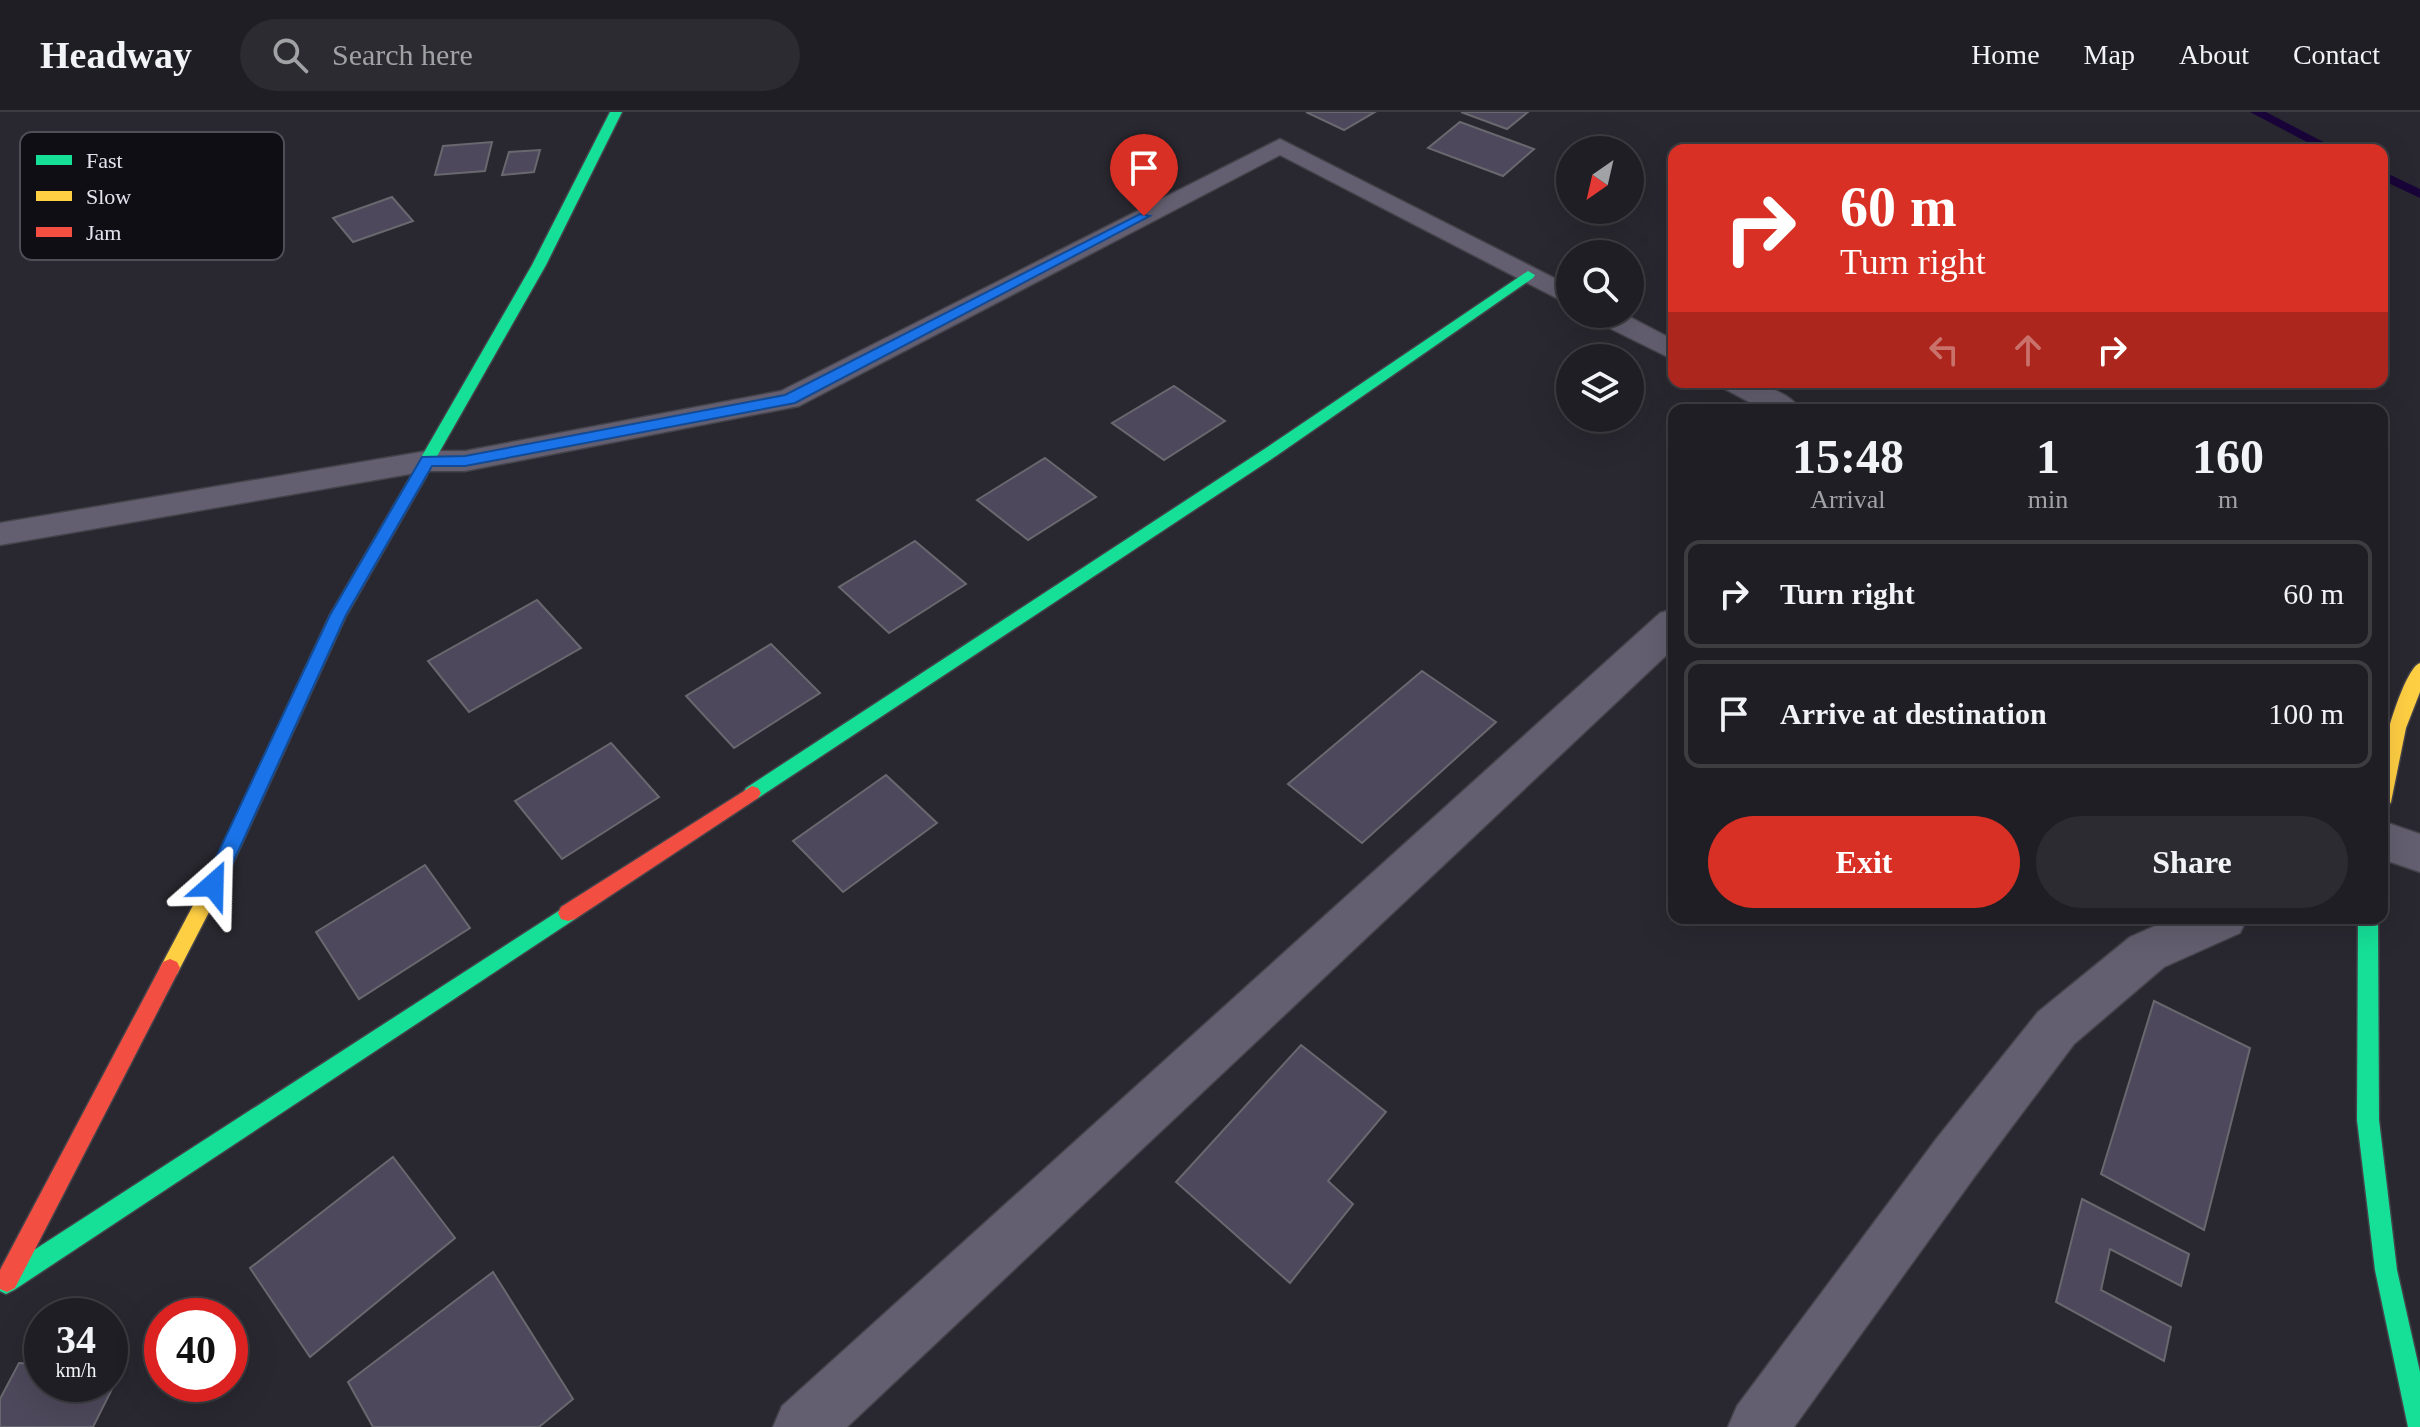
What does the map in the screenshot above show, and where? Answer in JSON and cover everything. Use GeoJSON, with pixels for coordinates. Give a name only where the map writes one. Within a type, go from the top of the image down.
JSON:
{"type":"FeatureCollection","features":[{"type":"Feature","properties":{"kind":"street"},"geometry":{"type":"LineString","coordinates":[[3,1288],[213,885],[338,615],[539,265],[616,112]]}},
{"type":"Feature","properties":{"kind":"street"},"geometry":{"type":"LineString","coordinates":[[3,1288],[1271,452],[1528,275]]}},
{"type":"Feature","properties":{"kind":"street"},"geometry":{"type":"LineString","coordinates":[[803,1427],[1668,630]]}},
{"type":"Feature","properties":{"kind":"street"},"geometry":{"type":"LineString","coordinates":[[2390,724],[2420,670]]}},
{"type":"Feature","properties":{"kind":"street"},"geometry":{"type":"LineString","coordinates":[[2388,842],[2420,853]]}},
{"type":"Feature","properties":{"kind":"street"},"geometry":{"type":"LineString","coordinates":[[1758,1427],[1956,1157],[2056,1028],[2147,952],[2210,924]]}},
{"type":"Feature","properties":{"kind":"street"},"geometry":{"type":"LineString","coordinates":[[2368,924],[2368,1120],[2386,1270],[2420,1427]]}},
{"type":"Feature","properties":{"kind":"lane"},"geometry":{"type":"LineString","coordinates":[[0,534],[427,461],[465,461],[789,399],[1280,146],[1556,290]]}},
{"type":"Feature","properties":{"kind":"lane"},"geometry":{"type":"LineString","coordinates":[[1630,328],[1668,348]]}},
{"type":"Feature","properties":{"kind":"lane"},"geometry":{"type":"LineString","coordinates":[[1745,388],[1775,404]]}},
{"type":"Feature","properties":{"kind":"building"},"geometry":{"type":"Polygon","coordinates":[[[1306,112],[1375,112],[1344,130],[1306,112]]]}},
{"type":"Feature","properties":{"kind":"building"},"geometry":{"type":"Polygon","coordinates":[[[1461,112],[1528,112],[1507,129],[1461,112]]]}},
{"type":"Feature","properties":{"kind":"building"},"geometry":{"type":"Polygon","coordinates":[[[1460,122],[1534,149],[1503,176],[1428,148],[1460,122]]]}},
{"type":"Feature","properties":{"kind":"building"},"geometry":{"type":"Polygon","coordinates":[[[492,142],[485,171],[435,175],[443,146],[492,142]]]}},
{"type":"Feature","properties":{"kind":"building"},"geometry":{"type":"Polygon","coordinates":[[[540,150],[534,172],[502,175],[509,152],[540,150]]]}},
{"type":"Feature","properties":{"kind":"building"},"geometry":{"type":"Polygon","coordinates":[[[392,197],[413,221],[353,242],[333,218],[392,197]]]}},
{"type":"Feature","properties":{"kind":"building"},"geometry":{"type":"Polygon","coordinates":[[[1174,386],[1225,421],[1164,460],[1112,423],[1174,386]]]}},
{"type":"Feature","properties":{"kind":"building"},"geometry":{"type":"Polygon","coordinates":[[[1045,458],[1096,497],[1028,540],[977,500],[1045,458]]]}},
{"type":"Feature","properties":{"kind":"building"},"geometry":{"type":"Polygon","coordinates":[[[915,541],[966,584],[889,633],[839,587],[915,541]]]}},
{"type":"Feature","properties":{"kind":"building"},"geometry":{"type":"Polygon","coordinates":[[[537,600],[581,648],[469,712],[428,661],[537,600]]]}},
{"type":"Feature","properties":{"kind":"building"},"geometry":{"type":"Polygon","coordinates":[[[771,644],[820,693],[734,748],[686,696],[771,644]]]}},
{"type":"Feature","properties":{"kind":"building"},"geometry":{"type":"Polygon","coordinates":[[[1422,671],[1496,722],[1362,843],[1288,784],[1422,671]]]}},
{"type":"Feature","properties":{"kind":"building"},"geometry":{"type":"Polygon","coordinates":[[[611,743],[659,797],[562,859],[515,801],[611,743]]]}},
{"type":"Feature","properties":{"kind":"building"},"geometry":{"type":"Polygon","coordinates":[[[886,775],[937,823],[843,892],[793,841],[886,775]]]}},
{"type":"Feature","properties":{"kind":"building"},"geometry":{"type":"Polygon","coordinates":[[[425,865],[470,928],[359,999],[316,932],[425,865]]]}},
{"type":"Feature","properties":{"kind":"building"},"geometry":{"type":"Polygon","coordinates":[[[2154,1001],[2250,1048],[2204,1230],[2101,1174],[2154,1001]]]}},
{"type":"Feature","properties":{"kind":"building"},"geometry":{"type":"Polygon","coordinates":[[[1301,1045],[1386,1112],[1328,1181],[1353,1204],[1290,1283],[1176,1182],[1301,1045]]]}},
{"type":"Feature","properties":{"kind":"building"},"geometry":{"type":"Polygon","coordinates":[[[393,1157],[455,1238],[310,1357],[250,1268],[393,1157]]]}},
{"type":"Feature","properties":{"kind":"building"},"geometry":{"type":"Polygon","coordinates":[[[2082,1199],[2189,1254],[2181,1286],[2110,1249],[2101,1290],[2171,1327],[2164,1361],[2056,1302],[2082,1199]]]}},
{"type":"Feature","properties":{"kind":"building"},"geometry":{"type":"Polygon","coordinates":[[[493,1272],[573,1399],[539,1427],[373,1427],[348,1382],[493,1272]]]}},
{"type":"Feature","properties":{"kind":"building"},"geometry":{"type":"Polygon","coordinates":[[[19,1363],[24,1363],[24,1402],[106,1402],[93,1427],[0,1427],[0,1399],[19,1363]]]}},
{"type":"Feature","properties":{"kind":"waterway"},"geometry":{"type":"LineString","coordinates":[[2256,112],[2320,144]]}},
{"type":"Feature","properties":{"kind":"waterway"},"geometry":{"type":"LineString","coordinates":[[2388,178],[2420,194]]}},
{"type":"Feature","properties":{"kind":"traffic: fast"},"geometry":{"type":"LineString","coordinates":[[419,475],[539,265],[616,112]]}},
{"type":"Feature","properties":{"kind":"traffic: fast"},"geometry":{"type":"LineString","coordinates":[[752,793],[1271,452],[1528,275]]}},
{"type":"Feature","properties":{"kind":"traffic: fast"},"geometry":{"type":"LineString","coordinates":[[6,1282],[568,913]]}},
{"type":"Feature","properties":{"kind":"traffic: fast"},"geometry":{"type":"LineString","coordinates":[[2368,924],[2368,1120],[2386,1270],[2420,1427]]}},
{"type":"Feature","properties":{"kind":"traffic: slow"},"geometry":{"type":"LineString","coordinates":[[170,968],[213,885],[338,615],[419,475]]}},
{"type":"Feature","properties":{"kind":"traffic: slow"},"geometry":{"type":"LineString","coordinates":[[2388,772],[2397,728],[2420,670]]}},
{"type":"Feature","properties":{"kind":"traffic: jam"},"geometry":{"type":"LineString","coordinates":[[568,913],[752,793]]}},
{"type":"Feature","properties":{"kind":"traffic: jam"},"geometry":{"type":"LineString","coordinates":[[7,1280],[170,968]]}},
{"type":"Feature","properties":{"kind":"route"},"geometry":{"type":"LineString","coordinates":[[213,885],[338,615],[427,461],[465,461],[789,399],[1144,216]]}}]}
